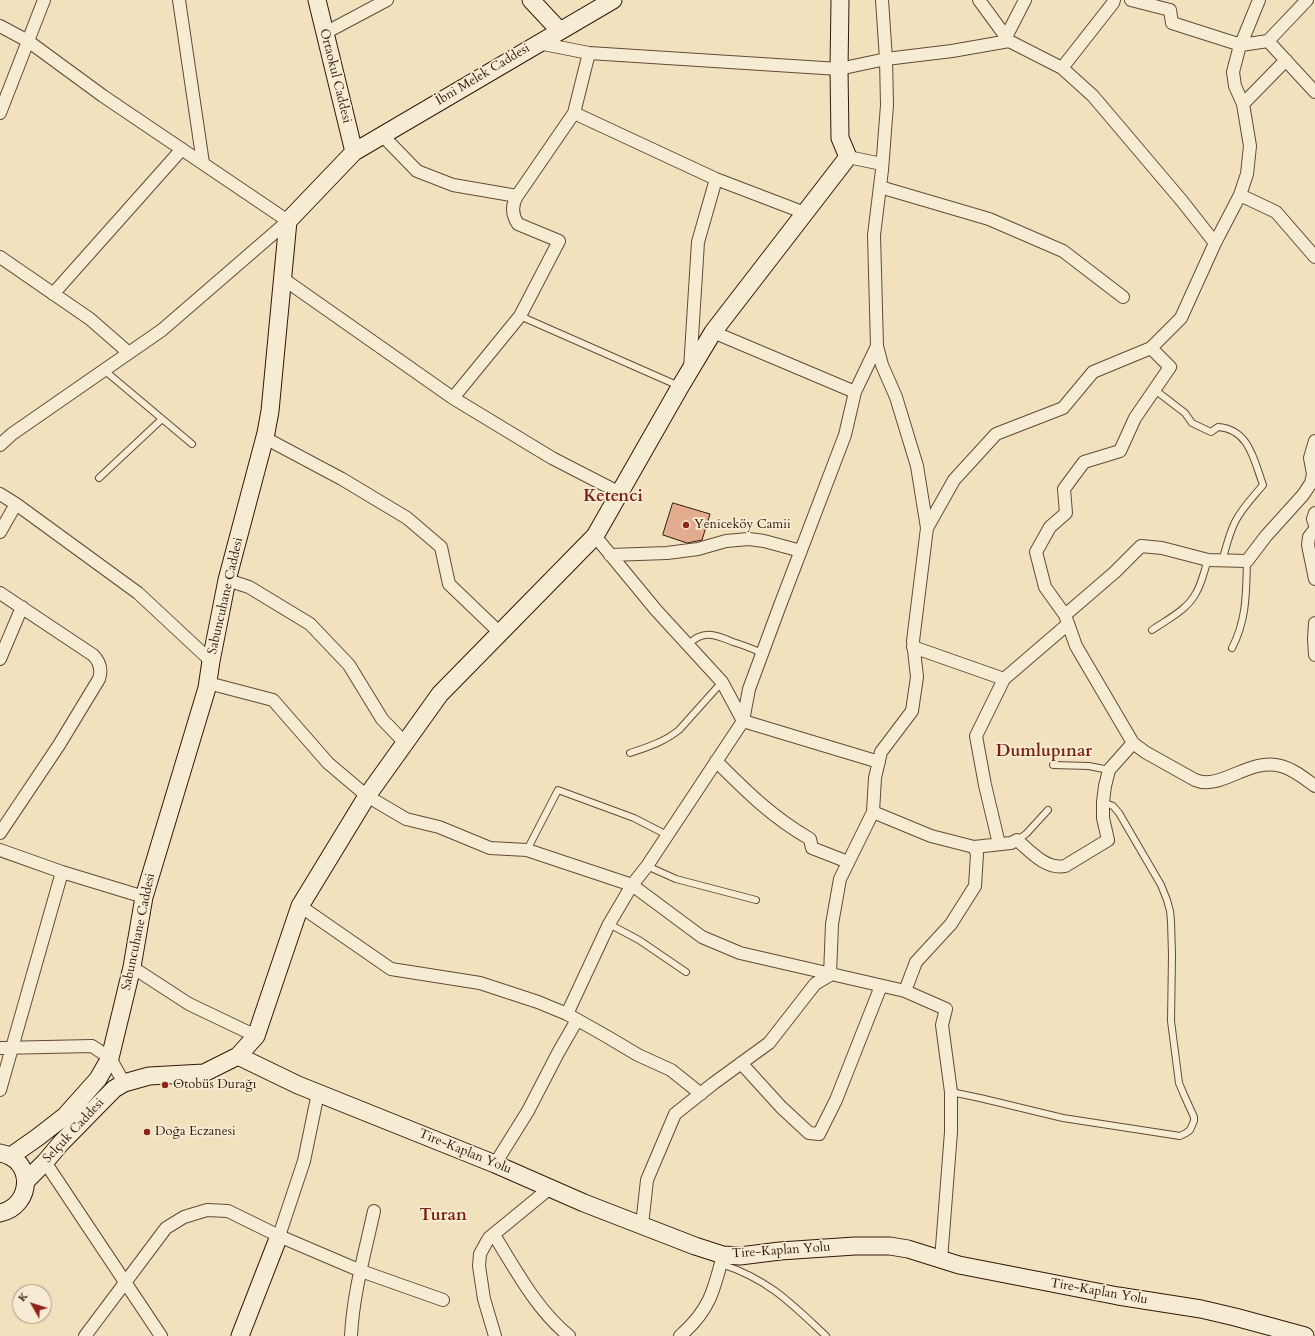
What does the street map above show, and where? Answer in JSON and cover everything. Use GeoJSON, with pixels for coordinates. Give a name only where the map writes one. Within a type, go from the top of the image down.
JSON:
{"type":"FeatureCollection","features":[{"type":"Feature","properties":{"kind":"street"},"geometry":{"type":"LineString","coordinates":[[0,113],[44,0]]}},
{"type":"Feature","properties":{"kind":"street"},"geometry":{"type":"LineString","coordinates":[[179,0],[203,163]]}},
{"type":"Feature","properties":{"kind":"street","name":"Ortaokul Caddesi"},"geometry":{"type":"LineString","coordinates":[[317,0],[354,152]]}},
{"type":"Feature","properties":{"kind":"street"},"geometry":{"type":"LineString","coordinates":[[325,33],[387,0]]}},
{"type":"Feature","properties":{"kind":"street"},"geometry":{"type":"LineString","coordinates":[[531,0],[560,31]]}},
{"type":"Feature","properties":{"kind":"street","name":"İbni Melek Caddesi"},"geometry":{"type":"LineString","coordinates":[[354,152],[613,0]]}},
{"type":"Feature","properties":{"kind":"street"},"geometry":{"type":"LineString","coordinates":[[840,0],[838,69],[840,138],[848,157]]}},
{"type":"Feature","properties":{"kind":"street"},"geometry":{"type":"LineString","coordinates":[[830,975],[832,924],[840,880],[873,812],[875,778],[881,752],[912,711],[917,677],[913,641],[927,528],[917,466],[896,397],[882,365],[877,346],[874,235],[887,106],[886,59],[882,0]]}},
{"type":"Feature","properties":{"kind":"street"},"geometry":{"type":"LineString","coordinates":[[979,0],[1008,39],[1062,68],[1093,96],[1182,200],[1215,243]]}},
{"type":"Feature","properties":{"kind":"street"},"geometry":{"type":"LineString","coordinates":[[1008,39],[1025,0]]}},
{"type":"Feature","properties":{"kind":"street"},"geometry":{"type":"LineString","coordinates":[[1062,68],[1113,4],[1114,0]]}},
{"type":"Feature","properties":{"kind":"street"},"geometry":{"type":"LineString","coordinates":[[1131,0],[1170,10],[1172,23],[1241,45],[1268,41],[1307,0]]}},
{"type":"Feature","properties":{"kind":"street"},"geometry":{"type":"LineString","coordinates":[[927,528],[954,480],[996,434],[1063,408],[1093,372],[1151,348],[1181,318],[1215,243],[1240,195],[1247,174],[1250,146],[1243,104],[1235,86],[1233,72],[1241,45],[1259,0]]}},
{"type":"Feature","properties":{"kind":"street"},"geometry":{"type":"LineString","coordinates":[[0,26],[28,41],[103,96],[288,221]]}},
{"type":"Feature","properties":{"kind":"street"},"geometry":{"type":"LineString","coordinates":[[538,43],[589,53],[838,69],[886,59],[952,51],[1008,39]]}},
{"type":"Feature","properties":{"kind":"street"},"geometry":{"type":"LineString","coordinates":[[1268,41],[1315,92]]}},
{"type":"Feature","properties":{"kind":"street"},"geometry":{"type":"LineString","coordinates":[[453,398],[520,316],[559,241],[518,224],[515,220],[513,210],[514,201],[574,113],[589,53]]}},
{"type":"Feature","properties":{"kind":"street"},"geometry":{"type":"LineString","coordinates":[[1243,104],[1286,60]]}},
{"type":"Feature","properties":{"kind":"street"},"geometry":{"type":"LineString","coordinates":[[574,113],[716,179],[805,213]]}},
{"type":"Feature","properties":{"kind":"street"},"geometry":{"type":"LineString","coordinates":[[382,135],[417,171],[453,185],[517,196]]}},
{"type":"Feature","properties":{"kind":"street"},"geometry":{"type":"LineString","coordinates":[[53,294],[182,149]]}},
{"type":"Feature","properties":{"kind":"street"},"geometry":{"type":"LineString","coordinates":[[0,445],[12,434],[162,330],[288,221],[354,152]]}},
{"type":"Feature","properties":{"kind":"street"},"geometry":{"type":"LineString","coordinates":[[848,157],[882,164]]}},
{"type":"Feature","properties":{"kind":"street"},"geometry":{"type":"LineString","coordinates":[[6,1048],[92,1046],[110,1058],[124,1083],[148,1076],[204,1073],[238,1056],[256,1036],[300,906],[367,796],[440,694],[595,536],[689,371],[713,332],[848,157]]}},
{"type":"Feature","properties":{"kind":"street"},"geometry":{"type":"LineString","coordinates":[[689,371],[698,242],[716,179]]}},
{"type":"Feature","properties":{"kind":"street"},"geometry":{"type":"LineString","coordinates":[[880,186],[989,219],[1063,251],[1124,297]]}},
{"type":"Feature","properties":{"kind":"street"},"geometry":{"type":"LineString","coordinates":[[1240,195],[1276,212],[1315,257]]}},
{"type":"Feature","properties":{"kind":"street","name":"Sabuncuhane Caddesi"},"geometry":{"type":"LineString","coordinates":[[5,1155],[38,1137],[65,1116],[98,1079],[110,1058],[132,967],[144,897],[208,683],[227,580],[265,438],[270,411],[288,221]]}},
{"type":"Feature","properties":{"kind":"street"},"geometry":{"type":"LineString","coordinates":[[0,257],[90,318],[129,353]]}},
{"type":"Feature","properties":{"kind":"street"},"geometry":{"type":"LineString","coordinates":[[282,278],[453,398],[552,458],[620,492]]}},
{"type":"Feature","properties":{"kind":"street"},"geometry":{"type":"LineString","coordinates":[[713,332],[855,392]]}},
{"type":"Feature","properties":{"kind":"street"},"geometry":{"type":"LineString","coordinates":[[495,1164],[528,1111],[558,1053],[609,924],[632,886],[647,866],[743,721],[749,689],[845,435],[855,392],[877,346]]}},
{"type":"Feature","properties":{"kind":"street"},"geometry":{"type":"LineString","coordinates":[[1151,348],[1170,367],[1135,418],[1120,451],[1084,462],[1064,489],[1066,513],[1050,527],[1036,552],[1045,587],[1066,620],[1076,646],[1133,743],[1152,756],[1195,780],[1204,783],[1213,782],[1257,765],[1272,764],[1288,768],[1315,786]]}},
{"type":"Feature","properties":{"kind":"street"},"geometry":{"type":"LineString","coordinates":[[265,438],[342,479],[407,518],[441,547],[449,584],[500,633]]}},
{"type":"Feature","properties":{"kind":"street"},"geometry":{"type":"LineString","coordinates":[[999,844],[985,785],[976,736],[1004,679],[1141,546],[1162,548],[1208,560],[1247,561],[1311,483],[1314,474],[1310,458],[1315,441]]}},
{"type":"Feature","properties":{"kind":"street"},"geometry":{"type":"LineString","coordinates":[[0,494],[16,504],[138,593],[211,661]]}},
{"type":"Feature","properties":{"kind":"street"},"geometry":{"type":"LineString","coordinates":[[0,532],[16,504]]}},
{"type":"Feature","properties":{"kind":"street"},"geometry":{"type":"LineString","coordinates":[[1315,513],[1313,519],[1315,525]]}},
{"type":"Feature","properties":{"kind":"street"},"geometry":{"type":"LineString","coordinates":[[1315,529],[1309,537],[1308,545],[1315,579]]}},
{"type":"Feature","properties":{"kind":"street"},"geometry":{"type":"LineString","coordinates":[[595,536],[656,610],[722,682],[743,721],[879,762]]}},
{"type":"Feature","properties":{"kind":"street"},"geometry":{"type":"LineString","coordinates":[[610,555],[667,553],[698,549],[726,541],[749,539],[764,541],[801,551]]}},
{"type":"Feature","properties":{"kind":"street"},"geometry":{"type":"LineString","coordinates":[[227,580],[249,588],[310,624],[349,665],[382,719],[405,743]]}},
{"type":"Feature","properties":{"kind":"street"},"geometry":{"type":"LineString","coordinates":[[0,594],[93,655],[100,666],[100,675],[59,745],[0,833]]}},
{"type":"Feature","properties":{"kind":"street"},"geometry":{"type":"LineString","coordinates":[[0,659],[22,607]]}},
{"type":"Feature","properties":{"kind":"street"},"geometry":{"type":"LineString","coordinates":[[1315,623],[1315,655]]}},
{"type":"Feature","properties":{"kind":"street"},"geometry":{"type":"LineString","coordinates":[[913,647],[1004,679]]}},
{"type":"Feature","properties":{"kind":"street"},"geometry":{"type":"LineString","coordinates":[[208,683],[273,700],[328,763],[367,796],[406,819],[438,827],[490,848],[526,850],[632,886],[702,937],[740,953],[905,992],[946,1009],[942,1025],[951,1092],[951,1132],[941,1260]]}},
{"type":"Feature","properties":{"kind":"street"},"geometry":{"type":"LineString","coordinates":[[873,812],[932,836],[974,847],[1011,843],[1016,840],[1046,863],[1052,866],[1065,866],[1108,840],[1103,818],[1104,786],[1109,770],[1133,743]]}},
{"type":"Feature","properties":{"kind":"street"},"geometry":{"type":"LineString","coordinates":[[716,761],[739,785],[767,810],[790,827],[810,839],[812,848],[848,862]]}},
{"type":"Feature","properties":{"kind":"street"},"geometry":{"type":"LineString","coordinates":[[905,992],[916,962],[951,924],[975,886],[977,854],[974,847]]}},
{"type":"Feature","properties":{"kind":"street"},"geometry":{"type":"LineString","coordinates":[[0,850],[62,872],[144,897]]}},
{"type":"Feature","properties":{"kind":"street"},"geometry":{"type":"LineString","coordinates":[[0,1090],[6,1048],[62,872]]}},
{"type":"Feature","properties":{"kind":"street"},"geometry":{"type":"LineString","coordinates":[[300,906],[391,969],[480,983],[538,1002],[572,1017],[638,1055],[671,1070],[701,1094]]}},
{"type":"Feature","properties":{"kind":"street"},"geometry":{"type":"LineString","coordinates":[[132,967],[189,1004],[256,1036]]}},
{"type":"Feature","properties":{"kind":"street"},"geometry":{"type":"LineString","coordinates":[[642,1225],[647,1180],[675,1114],[769,1043],[815,984],[830,975]]}},
{"type":"Feature","properties":{"kind":"street"},"geometry":{"type":"LineString","coordinates":[[741,1063],[781,1107],[809,1133],[819,1134],[836,1100],[881,986]]}},
{"type":"Feature","properties":{"kind":"street","name":"Tire-Kaplan Yolu"},"geometry":{"type":"LineString","coordinates":[[238,1056],[318,1094],[495,1164],[550,1188],[695,1246],[722,1260],[780,1251],[871,1245],[890,1246],[908,1249],[959,1265],[1118,1296],[1201,1309],[1305,1336]]}},
{"type":"Feature","properties":{"kind":"street","name":"Selçuk Caddesi"},"geometry":{"type":"LineString","coordinates":[[26,1180],[114,1089],[124,1083]]}},
{"type":"Feature","properties":{"kind":"street"},"geometry":{"type":"LineString","coordinates":[[240,1336],[279,1236],[304,1161],[318,1094]]}},
{"type":"Feature","properties":{"kind":"street"},"geometry":{"type":"LineString","coordinates":[[3,1216],[15,1207],[23,1195],[26,1180],[21,1166],[5,1155]]}},
{"type":"Feature","properties":{"kind":"street"},"geometry":{"type":"LineString","coordinates":[[45,1162],[161,1336]]}},
{"type":"Feature","properties":{"kind":"street"},"geometry":{"type":"LineString","coordinates":[[495,1336],[484,1299],[479,1266],[479,1260],[483,1248],[494,1235],[550,1188]]}},
{"type":"Feature","properties":{"kind":"street"},"geometry":{"type":"LineString","coordinates":[[85,1336],[166,1228],[184,1217],[207,1210],[228,1211],[279,1236],[361,1271],[443,1300]]}},
{"type":"Feature","properties":{"kind":"street"},"geometry":{"type":"LineString","coordinates":[[351,1336],[352,1317],[374,1211]]}},
{"type":"Feature","properties":{"kind":"street"},"geometry":{"type":"LineString","coordinates":[[494,1235],[546,1314],[569,1336]]}},
{"type":"Feature","properties":{"kind":"street"},"geometry":{"type":"LineString","coordinates":[[680,1336],[690,1328],[701,1315],[710,1300],[722,1260]]}},
{"type":"Feature","properties":{"kind":"lane"},"geometry":{"type":"LineString","coordinates":[[520,316],[680,387]]}},
{"type":"Feature","properties":{"kind":"lane"},"geometry":{"type":"LineString","coordinates":[[104,370],[192,444]]}},
{"type":"Feature","properties":{"kind":"lane"},"geometry":{"type":"LineString","coordinates":[[1155,390],[1185,413],[1192,423],[1211,432],[1218,427],[1233,430],[1245,440],[1252,452],[1263,485],[1243,508],[1234,523],[1222,561]]}},
{"type":"Feature","properties":{"kind":"lane"},"geometry":{"type":"LineString","coordinates":[[99,478],[162,419]]}},
{"type":"Feature","properties":{"kind":"lane"},"geometry":{"type":"LineString","coordinates":[[1152,630],[1184,608],[1193,598],[1208,560]]}},
{"type":"Feature","properties":{"kind":"lane"},"geometry":{"type":"LineString","coordinates":[[1232,648],[1241,629],[1243,620],[1247,561]]}},
{"type":"Feature","properties":{"kind":"lane"},"geometry":{"type":"LineString","coordinates":[[688,644],[701,635],[716,635],[762,653]]}},
{"type":"Feature","properties":{"kind":"lane"},"geometry":{"type":"LineString","coordinates":[[630,753],[658,744],[676,733],[722,682]]}},
{"type":"Feature","properties":{"kind":"lane"},"geometry":{"type":"LineString","coordinates":[[1053,765],[1089,766],[1109,770]]}},
{"type":"Feature","properties":{"kind":"lane"},"geometry":{"type":"LineString","coordinates":[[526,850],[558,790],[634,818],[667,835]]}},
{"type":"Feature","properties":{"kind":"lane"},"geometry":{"type":"LineString","coordinates":[[951,1092],[1063,1118],[1180,1136],[1186,1133],[1192,1126],[1194,1122],[1193,1114],[1179,1083],[1171,1021],[1171,921],[1167,900],[1161,885],[1119,813],[1113,806],[1103,802]]}},
{"type":"Feature","properties":{"kind":"lane"},"geometry":{"type":"LineString","coordinates":[[1016,840],[1026,834],[1048,810]]}},
{"type":"Feature","properties":{"kind":"lane"},"geometry":{"type":"LineString","coordinates":[[647,866],[676,879],[756,900]]}},
{"type":"Feature","properties":{"kind":"lane"},"geometry":{"type":"LineString","coordinates":[[609,924],[645,944],[686,972]]}},
{"type":"Feature","properties":{"kind":"lane"},"geometry":{"type":"LineString","coordinates":[[722,1260],[773,1289],[788,1300],[826,1336]]}},
{"type":"Feature","properties":{"kind":"building","name":"Yeniceköy Camii"},"geometry":{"type":"Polygon","coordinates":[[[673,503],[710,514],[702,540],[687,543],[663,535],[673,503]]]}},
{"type":"Feature","properties":{"kind":"place","name":"Yeniceköy Camii"},"geometry":{"type":"Point","coordinates":[686,525]}},
{"type":"Feature","properties":{"kind":"place","name":"Otobüs Durağı"},"geometry":{"type":"Point","coordinates":[165,1085]}},
{"type":"Feature","properties":{"kind":"place","name":"Doğa Eczanesi"},"geometry":{"type":"Point","coordinates":[147,1132]}},
{"type":"Feature","properties":{"kind":"district","name":"Ketenci"},"geometry":{"type":"Point","coordinates":[613,497]}},
{"type":"Feature","properties":{"kind":"district","name":"Dumlupınar"},"geometry":{"type":"Point","coordinates":[1044,752]}},
{"type":"Feature","properties":{"kind":"district","name":"Turan"},"geometry":{"type":"Point","coordinates":[443,1216]}}]}
